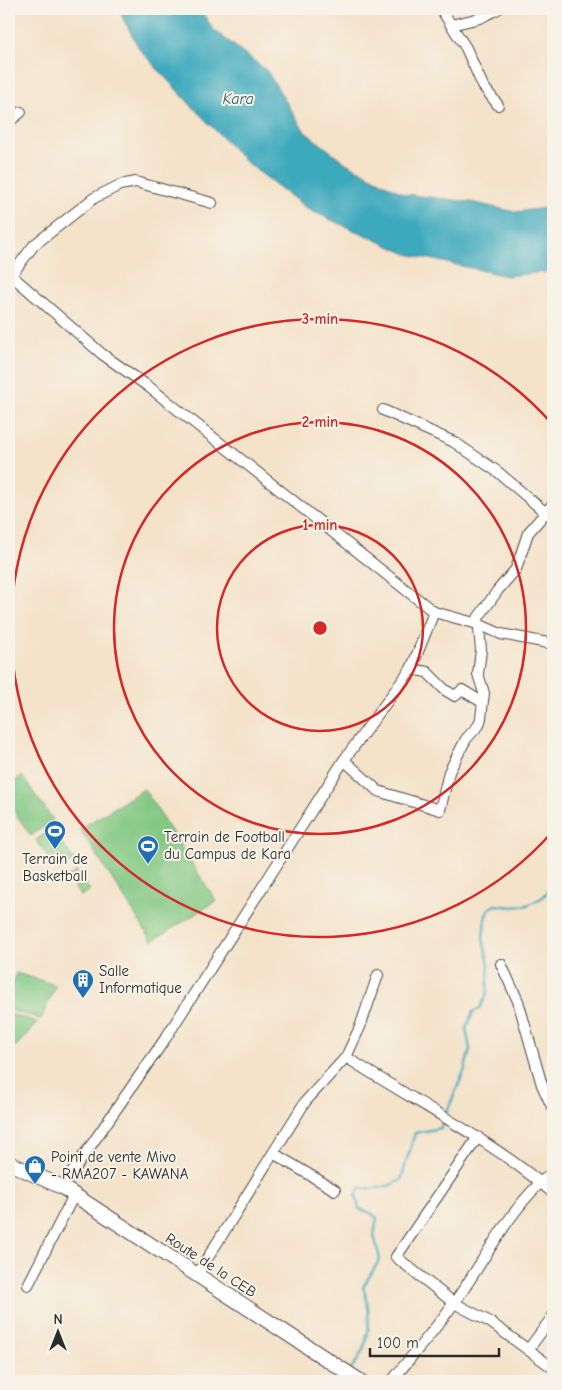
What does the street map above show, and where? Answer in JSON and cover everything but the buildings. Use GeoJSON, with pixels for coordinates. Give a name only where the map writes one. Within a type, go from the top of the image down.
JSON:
{"type":"FeatureCollection","features":[{"type":"Feature","properties":{"kind":"main road","name":"Route de la CEB"},"geometry":{"type":"LineString","coordinates":[[9,1163],[62,1187],[352,1376]]}},
{"type":"Feature","properties":{"kind":"street"},"geometry":{"type":"LineString","coordinates":[[441,9],[466,48],[483,86],[498,105]]}},
{"type":"Feature","properties":{"kind":"street"},"geometry":{"type":"LineString","coordinates":[[451,25],[480,18],[498,9]]}},
{"type":"Feature","properties":{"kind":"street"},"geometry":{"type":"LineString","coordinates":[[9,122],[21,112]]}},
{"type":"Feature","properties":{"kind":"street"},"geometry":{"type":"LineString","coordinates":[[212,204],[136,182],[120,185],[94,198],[34,245],[10,277],[102,354],[156,393],[434,612],[478,624],[500,634],[553,644]]}},
{"type":"Feature","properties":{"kind":"street"},"geometry":{"type":"LineString","coordinates":[[383,410],[454,442],[498,472],[550,514]]}},
{"type":"Feature","properties":{"kind":"street"},"geometry":{"type":"LineString","coordinates":[[344,760],[378,791],[440,810],[449,772],[466,739],[479,725],[484,693],[478,674],[481,650],[478,618],[516,569],[528,534],[550,514],[553,504]]}},
{"type":"Feature","properties":{"kind":"street"},"geometry":{"type":"LineString","coordinates":[[62,1187],[165,1039],[344,760],[411,669],[434,612]]}},
{"type":"Feature","properties":{"kind":"street"},"geometry":{"type":"LineString","coordinates":[[411,669],[427,672],[445,690],[455,696],[462,690],[482,702]]}},
{"type":"Feature","properties":{"kind":"street"},"geometry":{"type":"LineString","coordinates":[[501,964],[518,1001],[542,1085],[553,1109]]}},
{"type":"Feature","properties":{"kind":"street"},"geometry":{"type":"LineString","coordinates":[[196,1275],[305,1102],[346,1057],[360,1027],[378,975]]}},
{"type":"Feature","properties":{"kind":"street"},"geometry":{"type":"LineString","coordinates":[[346,1057],[398,1091],[478,1137],[553,1193]]}},
{"type":"Feature","properties":{"kind":"street"},"geometry":{"type":"LineString","coordinates":[[478,1137],[396,1257],[454,1303],[490,1322],[553,1368]]}},
{"type":"Feature","properties":{"kind":"street"},"geometry":{"type":"LineString","coordinates":[[273,1154],[335,1190]]}},
{"type":"Feature","properties":{"kind":"street"},"geometry":{"type":"LineString","coordinates":[[392,1381],[454,1303],[484,1253],[540,1182],[553,1172]]}},
{"type":"Feature","properties":{"kind":"street"},"geometry":{"type":"LineString","coordinates":[[28,1285],[74,1195]]}},
{"type":"Feature","properties":{"kind":"street"},"geometry":{"type":"LineString","coordinates":[[528,1350],[553,1316]]}},
{"type":"Feature","properties":{"kind":"green space"},"geometry":{"type":"Polygon","coordinates":[[[22,776],[53,820],[31,836],[9,804],[9,785],[22,776]]]}},
{"type":"Feature","properties":{"kind":"green space","name":"Terrain de Football du Campus de Kara"},"geometry":{"type":"Polygon","coordinates":[[[144,789],[216,901],[152,941],[80,829],[144,789]]]}},
{"type":"Feature","properties":{"kind":"green space","name":"Terrain de Basketball"},"geometry":{"type":"Polygon","coordinates":[[[52,829],[74,860],[58,871],[36,840],[52,829]]]}},
{"type":"Feature","properties":{"kind":"green space"},"geometry":{"type":"Polygon","coordinates":[[[76,871],[90,890],[81,896],[67,878],[76,871]]]}},
{"type":"Feature","properties":{"kind":"green space"},"geometry":{"type":"Polygon","coordinates":[[[16,973],[56,985],[41,1019],[9,1010],[9,986],[12,986],[16,973]]]}},
{"type":"Feature","properties":{"kind":"green space"},"geometry":{"type":"Polygon","coordinates":[[[9,1014],[38,1022],[16,1046],[9,1043],[9,1014]]]}},
{"type":"Feature","properties":{"kind":"water","name":"Kara"},"geometry":{"type":"Polygon","coordinates":[[[118,9],[200,9],[214,30],[267,71],[305,132],[346,163],[404,194],[471,202],[515,212],[553,207],[553,271],[507,276],[407,254],[309,210],[246,162],[186,100],[140,50],[118,9]]]}},
{"type":"Feature","properties":{"kind":"waterway"},"geometry":{"type":"LineString","coordinates":[[446,1114],[465,1069],[470,1049],[466,1029],[473,1012],[480,1008],[487,994],[489,965],[483,939],[485,918],[489,909],[495,905],[513,907],[528,905],[543,897],[551,888],[548,868],[553,859]]}},
{"type":"Feature","properties":{"kind":"waterway"},"geometry":{"type":"LineString","coordinates":[[351,1369],[363,1350],[368,1330],[368,1308],[363,1287],[380,1259],[374,1235],[377,1218],[371,1213],[359,1209],[356,1195],[360,1188],[381,1187],[401,1180],[415,1133],[441,1128],[443,1119]]}},
{"type":"Feature","properties":{"kind":"place","name":"Terrain de Basketball"},"geometry":{"type":"Point","coordinates":[55,850]}},
{"type":"Feature","properties":{"kind":"place","name":"Terrain de Football du Campus de Kara"},"geometry":{"type":"Point","coordinates":[148,865]}},
{"type":"Feature","properties":{"kind":"place","name":"Salle Informatique"},"geometry":{"type":"Point","coordinates":[83,999]}},
{"type":"Feature","properties":{"kind":"place","name":"Point de vente Mivo - RMA207 - KAWANA"},"geometry":{"type":"Point","coordinates":[35,1185]}}]}
